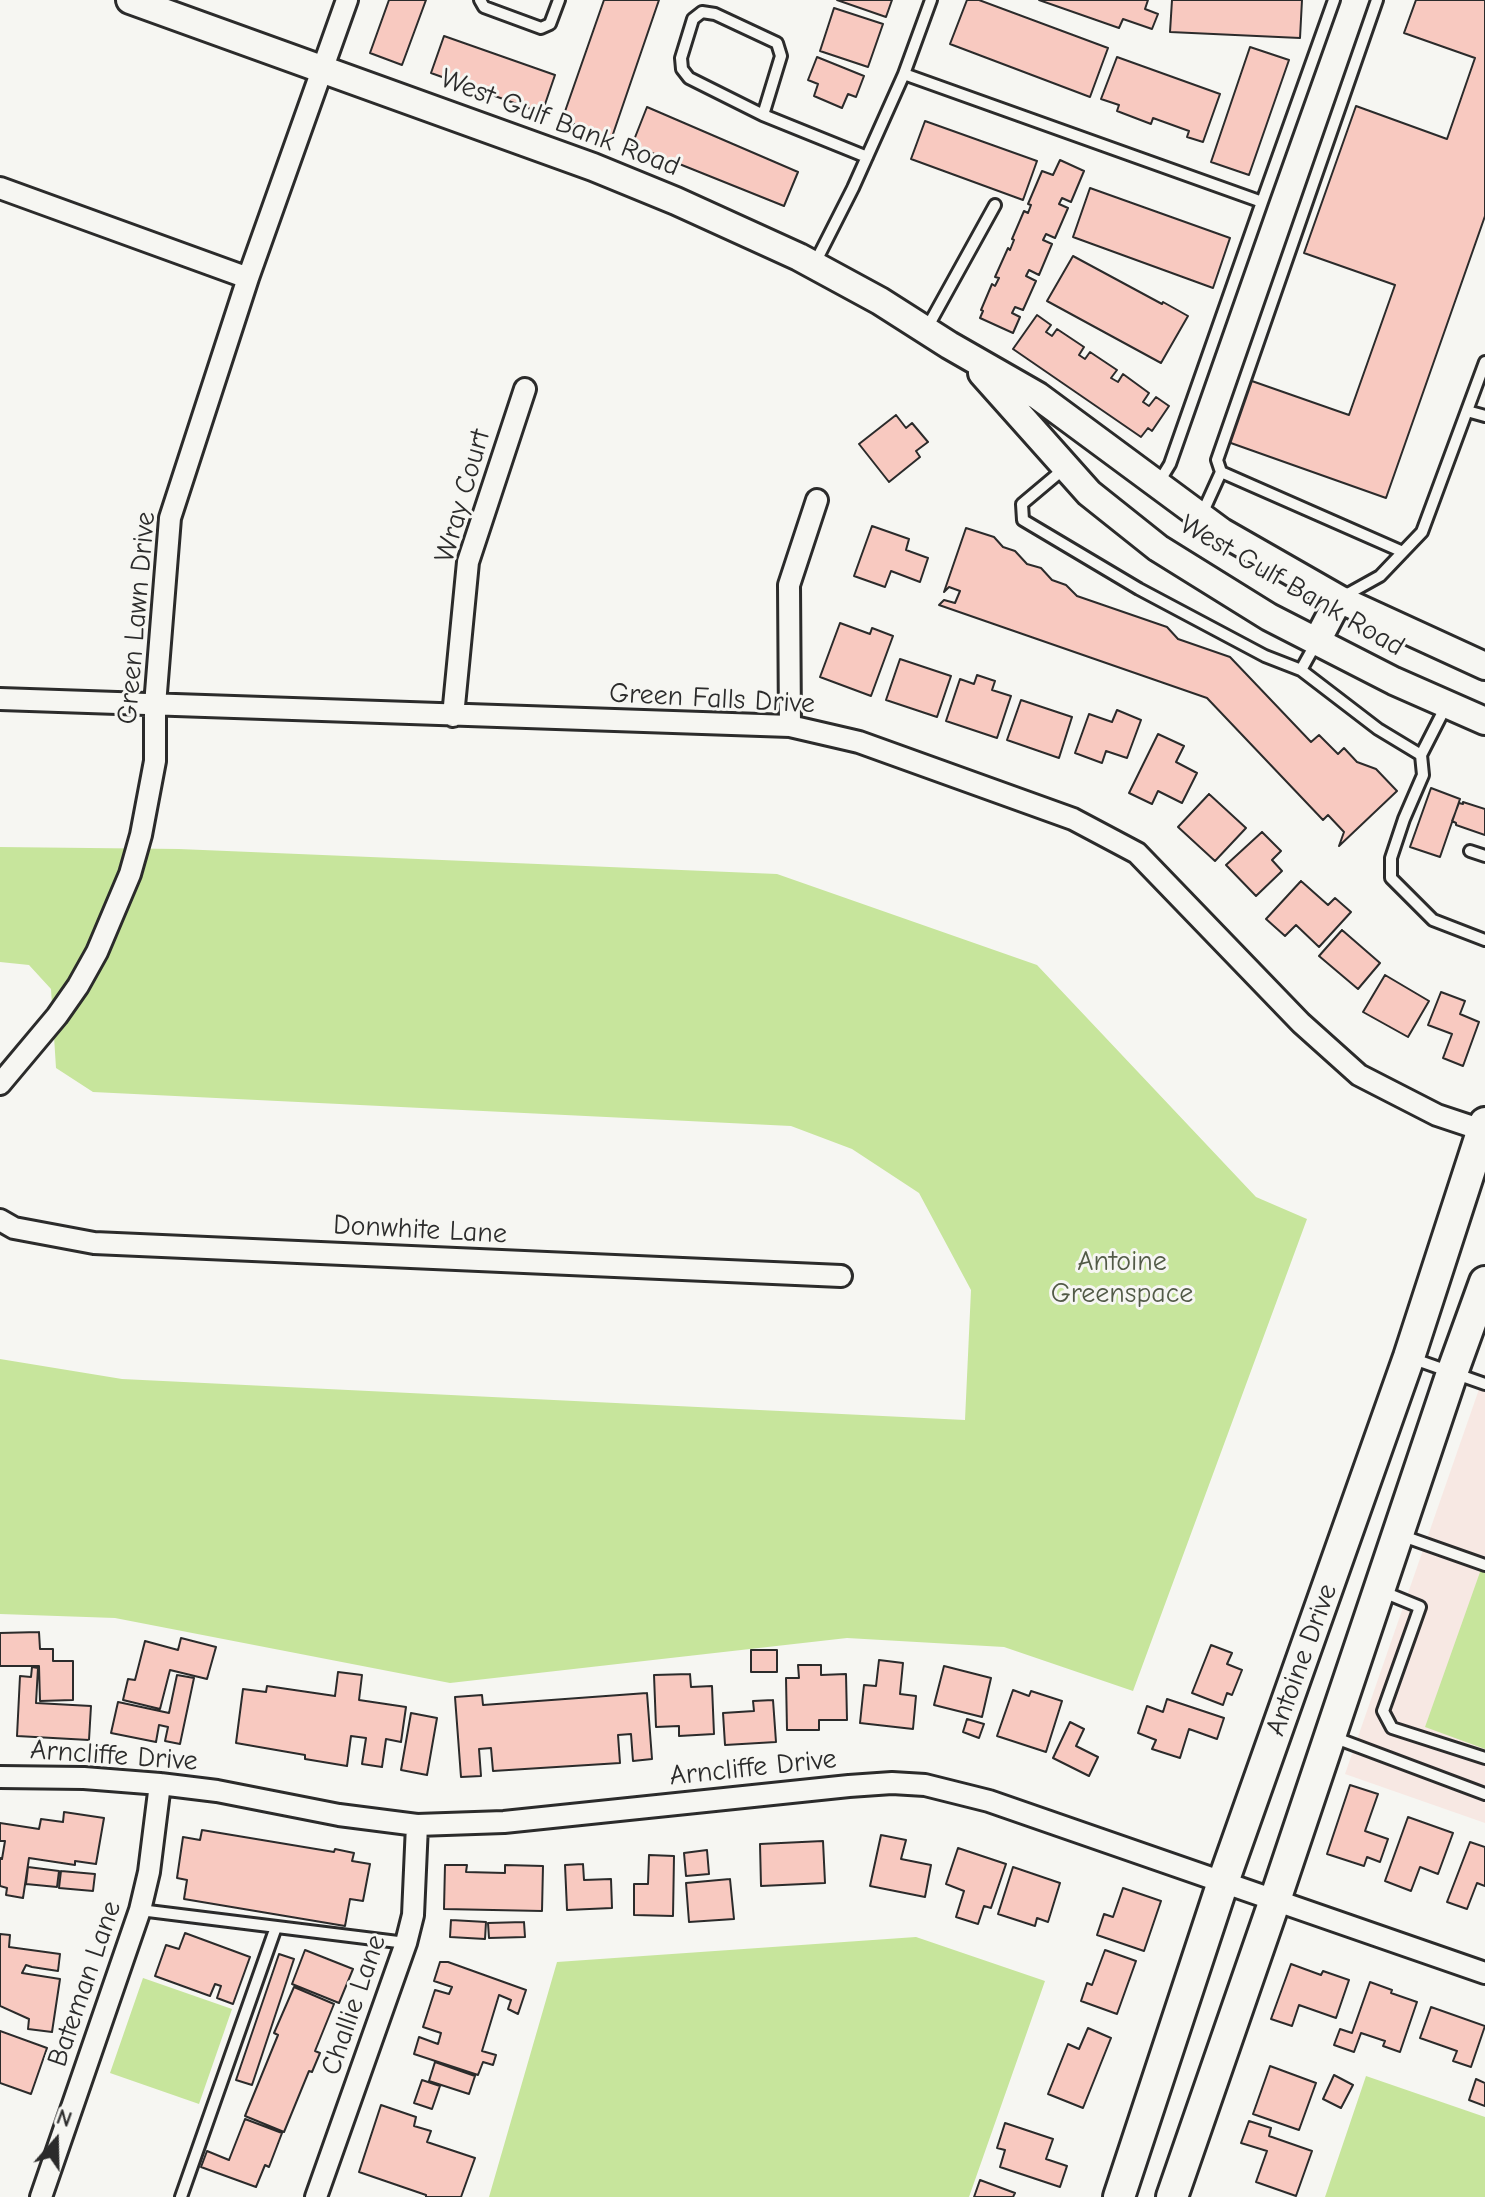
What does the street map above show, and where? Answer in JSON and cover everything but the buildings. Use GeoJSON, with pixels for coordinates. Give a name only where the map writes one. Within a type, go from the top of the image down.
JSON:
{"type":"FeatureCollection","features":[{"type":"Feature","properties":{"kind":"main road","name":"Antoine Drive"},"geometry":{"type":"LineString","coordinates":[[1119,2197],[1223,1882],[1409,1357],[1484,1128]]}},
{"type":"Feature","properties":{"kind":"main road","name":"Antoine Drive"},"geometry":{"type":"LineString","coordinates":[[1172,2197],[1485,1282]]}},
{"type":"Feature","properties":{"kind":"main road"},"geometry":{"type":"LineString","coordinates":[[1333,1574],[1379,1591]]}},
{"type":"Feature","properties":{"kind":"main road"},"geometry":{"type":"LineString","coordinates":[[1282,1718],[1330,1736]]}},
{"type":"Feature","properties":{"kind":"street","name":"West Gulf Bank Road"},"geometry":{"type":"LineString","coordinates":[[130,0],[593,167],[676,201],[814,265],[1038,396],[1222,532],[1339,599],[1485,666]]}},
{"type":"Feature","properties":{"kind":"street","name":"Green Lawn Drive"},"geometry":{"type":"LineString","coordinates":[[0,1084],[78,986],[97,952],[130,874],[155,761],[155,705],[170,518],[248,278],[347,0]]}},
{"type":"Feature","properties":{"kind":"street"},"geometry":{"type":"LineString","coordinates":[[0,188],[248,278]]}},
{"type":"Feature","properties":{"kind":"street","name":"West Gulf Bank Road"},"geometry":{"type":"LineString","coordinates":[[949,345],[982,373],[1089,493],[1158,548],[1269,617],[1394,681],[1485,721]]}},
{"type":"Feature","properties":{"kind":"street","name":"Wray Court"},"geometry":{"type":"LineString","coordinates":[[453,716],[468,562],[525,389]]}},
{"type":"Feature","properties":{"kind":"street"},"geometry":{"type":"LineString","coordinates":[[790,726],[789,585],[817,500]]}},
{"type":"Feature","properties":{"kind":"street"},"geometry":{"type":"LineString","coordinates":[[1317,641],[1339,599]]}},
{"type":"Feature","properties":{"kind":"street","name":"Green Falls Drive"},"geometry":{"type":"LineString","coordinates":[[0,699],[790,726],[859,742],[1073,819],[1137,853],[1301,1023],[1359,1075],[1437,1115],[1484,1128]]}},
{"type":"Feature","properties":{"kind":"street","name":"Donwhite Lane"},"geometry":{"type":"LineString","coordinates":[[0,1220],[14,1228],[94,1243],[841,1276]]}},
{"type":"Feature","properties":{"kind":"street","name":"Arncliffe Drive"},"geometry":{"type":"LineString","coordinates":[[0,1777],[84,1778],[160,1784],[217,1791],[339,1815],[417,1825],[504,1822],[849,1786],[892,1783],[925,1785],[989,1801],[1485,1973]]}},
{"type":"Feature","properties":{"kind":"street","name":"Bateman Lane"},"geometry":{"type":"LineString","coordinates":[[41,2197],[140,1910],[149,1872],[160,1784]]}},
{"type":"Feature","properties":{"kind":"street","name":"Challie Lane"},"geometry":{"type":"LineString","coordinates":[[316,2197],[406,1943],[413,1915],[417,1825]]}},
{"type":"Feature","properties":{"kind":"lane"},"geometry":{"type":"LineString","coordinates":[[480,0],[484,7],[541,28],[550,24],[559,0]]}},
{"type":"Feature","properties":{"kind":"lane"},"geometry":{"type":"LineString","coordinates":[[814,265],[904,74],[931,0]]}},
{"type":"Feature","properties":{"kind":"lane"},"geometry":{"type":"LineString","coordinates":[[1157,484],[1170,464],[1334,0]]}},
{"type":"Feature","properties":{"kind":"lane"},"geometry":{"type":"LineString","coordinates":[[1201,516],[1221,472],[1217,460],[1377,0]]}},
{"type":"Feature","properties":{"kind":"lane"},"geometry":{"type":"LineString","coordinates":[[763,115],[781,56],[777,43],[715,14],[702,12],[693,19],[681,58],[682,69],[689,78],[763,115],[867,157]]}},
{"type":"Feature","properties":{"kind":"lane"},"geometry":{"type":"LineString","coordinates":[[904,74],[1262,202]]}},
{"type":"Feature","properties":{"kind":"lane"},"geometry":{"type":"LineString","coordinates":[[926,329],[995,205]]}},
{"type":"Feature","properties":{"kind":"lane"},"geometry":{"type":"LineString","coordinates":[[1339,599],[1380,576],[1422,532],[1485,362]]}},
{"type":"Feature","properties":{"kind":"lane"},"geometry":{"type":"LineString","coordinates":[[1467,411],[1485,416]]}},
{"type":"Feature","properties":{"kind":"lane"},"geometry":{"type":"LineString","coordinates":[[1066,467],[1022,504],[1023,520],[1139,589],[1265,656],[1301,670],[1378,729],[1421,755]]}},
{"type":"Feature","properties":{"kind":"lane"},"geometry":{"type":"LineString","coordinates":[[1221,472],[1403,552]]}},
{"type":"Feature","properties":{"kind":"lane"},"geometry":{"type":"LineString","coordinates":[[1301,670],[1317,641]]}},
{"type":"Feature","properties":{"kind":"lane"},"geometry":{"type":"LineString","coordinates":[[1447,704],[1421,755],[1423,775],[1391,858],[1391,878],[1433,920],[1485,940]]}},
{"type":"Feature","properties":{"kind":"lane"},"geometry":{"type":"LineString","coordinates":[[1470,851],[1485,856]]}},
{"type":"Feature","properties":{"kind":"lane"},"geometry":{"type":"LineString","coordinates":[[1409,1357],[1485,1384]]}},
{"type":"Feature","properties":{"kind":"lane"},"geometry":{"type":"LineString","coordinates":[[1398,1534],[1485,1565]]}},
{"type":"Feature","properties":{"kind":"lane"},"geometry":{"type":"LineString","coordinates":[[1379,1591],[1420,1607],[1383,1711],[1392,1728],[1485,1758]]}},
{"type":"Feature","properties":{"kind":"lane"},"geometry":{"type":"LineString","coordinates":[[1330,1736],[1485,1794]]}},
{"type":"Feature","properties":{"kind":"lane"},"geometry":{"type":"LineString","coordinates":[[140,1910],[406,1943]]}},
{"type":"Feature","properties":{"kind":"lane"},"geometry":{"type":"LineString","coordinates":[[181,2197],[276,1927]]}},
{"type":"Feature","properties":{"kind":"shaded area"},"geometry":{"type":"Polygon","coordinates":[[[1485,1372],[1485,1823],[1345,1774],[1485,1372]]]}},
{"type":"Feature","properties":{"kind":"green space","name":"Antoine Greenspace"},"geometry":{"type":"Polygon","coordinates":[[[0,847],[179,849],[777,874],[1037,965],[1256,1197],[1307,1219],[1133,1691],[1004,1647],[847,1638],[450,1683],[115,1618],[0,1614],[0,1359],[122,1379],[965,1420],[971,1290],[919,1193],[852,1149],[791,1126],[93,1092],[56,1068],[51,989],[29,965],[0,962],[0,847]]]}},
{"type":"Feature","properties":{"kind":"green space"},"geometry":{"type":"Polygon","coordinates":[[[1485,1558],[1485,1749],[1425,1727],[1485,1558]]]}},
{"type":"Feature","properties":{"kind":"green space"},"geometry":{"type":"Polygon","coordinates":[[[916,1937],[1045,1981],[969,2197],[489,2197],[557,1962],[916,1937]]]}},
{"type":"Feature","properties":{"kind":"green space"},"geometry":{"type":"Polygon","coordinates":[[[143,1978],[232,2009],[199,2104],[110,2073],[143,1978]]]}},
{"type":"Feature","properties":{"kind":"green space"},"geometry":{"type":"Polygon","coordinates":[[[1366,2076],[1485,2117],[1485,2197],[1325,2197],[1366,2076]]]}}]}
